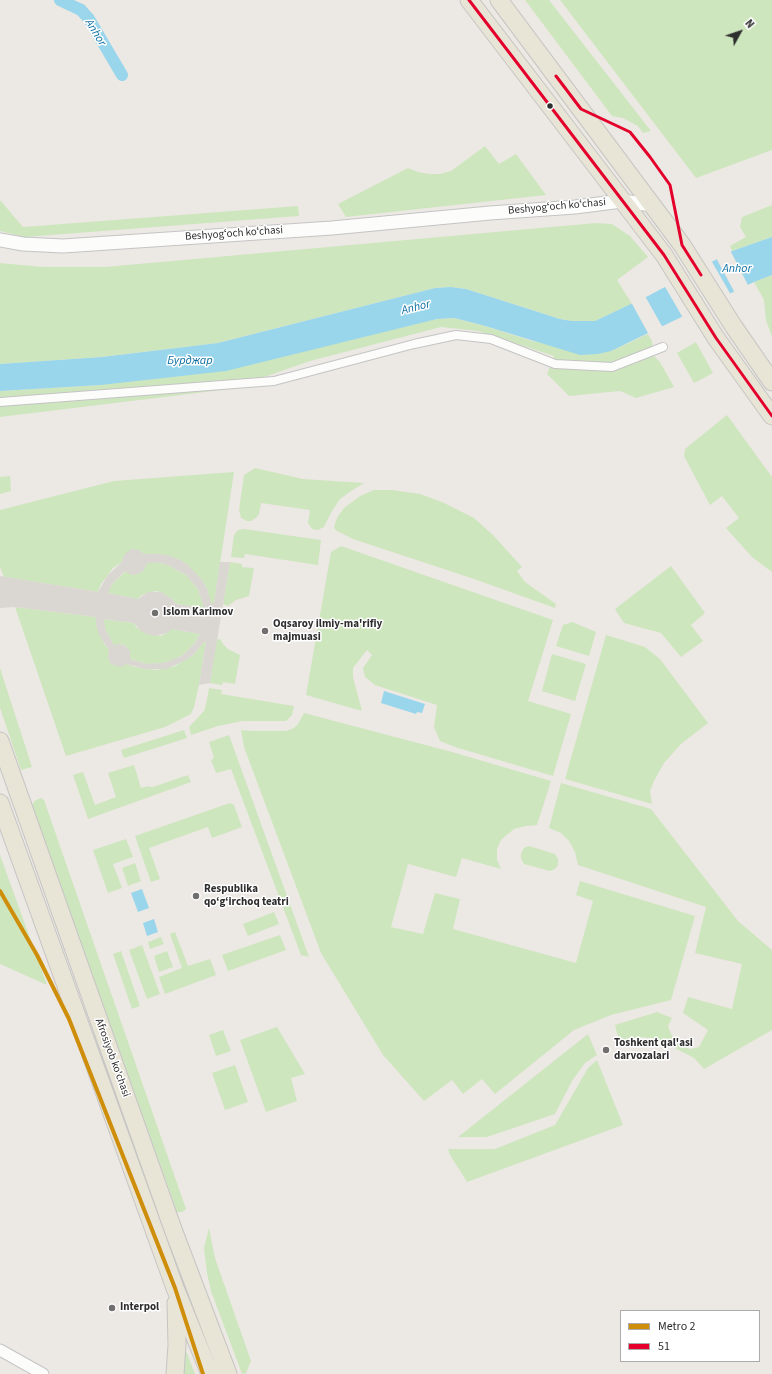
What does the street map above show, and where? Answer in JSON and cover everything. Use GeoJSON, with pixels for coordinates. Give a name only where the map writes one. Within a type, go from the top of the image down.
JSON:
{"type":"FeatureCollection","features":[{"type":"Feature","properties":{"kind":"main road"},"geometry":{"type":"LineString","coordinates":[[469,0],[664,255],[716,338],[772,416]]}},
{"type":"Feature","properties":{"kind":"main road"},"geometry":{"type":"LineString","coordinates":[[500,0],[682,245],[734,327],[772,382]]}},
{"type":"Feature","properties":{"kind":"main road","name":"Afrosiyob ko'chasi"},"geometry":{"type":"LineString","coordinates":[[0,741],[174,1232],[228,1374]]}},
{"type":"Feature","properties":{"kind":"main road","name":"Afrosiyob ko'chasi"},"geometry":{"type":"LineString","coordinates":[[0,803],[175,1288],[210,1374]]}},
{"type":"Feature","properties":{"kind":"main road"},"geometry":{"type":"LineString","coordinates":[[175,1288],[177,1345],[175,1374]]}},
{"type":"Feature","properties":{"kind":"street","name":"Beshyogʻoch koʻchasi"},"geometry":{"type":"LineString","coordinates":[[0,249],[29,253],[63,252],[625,204]]}},
{"type":"Feature","properties":{"kind":"street","name":"Beshyogʻoch koʻchasi"},"geometry":{"type":"LineString","coordinates":[[0,240],[36,245],[63,246],[332,228],[490,213],[575,207],[625,204],[652,205]]}},
{"type":"Feature","properties":{"kind":"street"},"geometry":{"type":"LineString","coordinates":[[0,402],[274,381],[414,344],[456,335],[491,339],[555,364],[612,367],[663,347]]}},
{"type":"Feature","properties":{"kind":"street"},"geometry":{"type":"LineString","coordinates":[[0,1350],[43,1374]]}},
{"type":"Feature","properties":{"kind":"green space"},"geometry":{"type":"Polygon","coordinates":[[[525,0],[549,0],[651,131],[643,133],[638,126],[623,118],[612,116],[525,0]]]}},
{"type":"Feature","properties":{"kind":"green space"},"geometry":{"type":"Polygon","coordinates":[[[560,0],[772,0],[772,150],[696,178],[560,0]]]}},
{"type":"Feature","properties":{"kind":"green space"},"geometry":{"type":"Polygon","coordinates":[[[485,146],[499,164],[516,154],[546,195],[346,217],[338,204],[408,168],[429,174],[440,174],[451,171],[485,146]]]}},
{"type":"Feature","properties":{"kind":"green space"},"geometry":{"type":"Polygon","coordinates":[[[0,200],[23,227],[298,206],[299,216],[25,237],[0,231],[0,200]]]}},
{"type":"Feature","properties":{"kind":"green space"},"geometry":{"type":"Polygon","coordinates":[[[772,205],[772,237],[732,251],[730,246],[746,237],[740,227],[742,217],[772,205]]]}},
{"type":"Feature","properties":{"kind":"green space"},"geometry":{"type":"Polygon","coordinates":[[[596,223],[612,224],[630,236],[648,257],[617,280],[632,304],[595,321],[572,321],[560,319],[466,289],[451,287],[435,288],[218,343],[102,357],[0,364],[0,263],[43,267],[105,267],[596,223]]]}},
{"type":"Feature","properties":{"kind":"green space"},"geometry":{"type":"Polygon","coordinates":[[[772,275],[772,337],[766,320],[764,300],[754,282],[772,275]]]}},
{"type":"Feature","properties":{"kind":"green space"},"geometry":{"type":"Polygon","coordinates":[[[454,318],[482,325],[532,341],[611,351],[648,334],[652,341],[653,355],[660,362],[674,387],[636,398],[620,391],[569,396],[547,374],[554,356],[478,331],[441,327],[310,361],[230,389],[0,417],[0,391],[101,385],[437,319],[454,318]]]}},
{"type":"Feature","properties":{"kind":"green space"},"geometry":{"type":"Polygon","coordinates":[[[696,342],[713,373],[694,383],[677,353],[696,342]]]}},
{"type":"Feature","properties":{"kind":"green space"},"geometry":{"type":"Polygon","coordinates":[[[727,415],[772,477],[772,572],[752,557],[726,528],[739,518],[722,496],[710,505],[684,456],[685,449],[727,415]]]}},
{"type":"Feature","properties":{"kind":"green space"},"geometry":{"type":"Polygon","coordinates":[[[255,468],[303,479],[364,483],[340,499],[324,527],[318,530],[312,529],[308,523],[310,510],[261,503],[257,517],[251,521],[247,521],[241,518],[239,510],[244,475],[255,468]]]}},
{"type":"Feature","properties":{"kind":"green space"},"geometry":{"type":"Polygon","coordinates":[[[234,472],[214,603],[210,603],[207,589],[202,580],[160,554],[144,554],[139,550],[123,558],[122,562],[113,568],[101,584],[98,592],[4,577],[0,567],[0,510],[114,481],[234,472]]]}},
{"type":"Feature","properties":{"kind":"green space"},"geometry":{"type":"Polygon","coordinates":[[[10,476],[11,491],[0,494],[0,477],[10,476]]]}},
{"type":"Feature","properties":{"kind":"green space"},"geometry":{"type":"Polygon","coordinates":[[[374,490],[392,490],[420,494],[442,502],[474,518],[493,535],[522,567],[517,571],[525,582],[556,604],[555,608],[474,579],[353,539],[337,531],[334,528],[335,523],[344,508],[360,496],[374,490]]]}},
{"type":"Feature","properties":{"kind":"green space"},"geometry":{"type":"Polygon","coordinates":[[[244,529],[321,540],[318,565],[245,554],[244,558],[231,557],[234,535],[238,530],[244,529]]]}},
{"type":"Feature","properties":{"kind":"green space"},"geometry":{"type":"Polygon","coordinates":[[[341,546],[553,620],[528,701],[571,714],[553,776],[455,747],[440,741],[434,727],[437,705],[375,685],[365,677],[363,668],[372,655],[367,650],[353,668],[353,677],[362,711],[306,695],[331,552],[341,546]]]}},
{"type":"Feature","properties":{"kind":"green space"},"geometry":{"type":"Polygon","coordinates":[[[230,562],[242,564],[242,567],[254,568],[249,596],[236,600],[228,606],[223,604],[230,562]]]}},
{"type":"Feature","properties":{"kind":"green space"},"geometry":{"type":"Polygon","coordinates":[[[146,563],[161,563],[186,575],[198,589],[204,608],[176,604],[172,599],[161,592],[155,591],[142,595],[138,599],[107,593],[112,584],[126,571],[132,574],[144,570],[146,563]]]}},
{"type":"Feature","properties":{"kind":"green space"},"geometry":{"type":"Polygon","coordinates":[[[671,566],[705,613],[691,625],[703,641],[681,657],[661,633],[624,623],[615,609],[671,566]]]}},
{"type":"Feature","properties":{"kind":"green space"},"geometry":{"type":"Polygon","coordinates":[[[15,607],[96,617],[96,624],[109,651],[127,664],[135,667],[156,670],[175,666],[193,655],[204,641],[206,642],[199,685],[191,714],[165,727],[66,756],[15,607]]]}},
{"type":"Feature","properties":{"kind":"green space"},"geometry":{"type":"Polygon","coordinates":[[[103,619],[134,623],[137,628],[161,636],[172,629],[200,634],[195,643],[182,656],[164,663],[146,664],[130,659],[127,647],[124,645],[119,644],[114,646],[105,629],[103,619]]]}},
{"type":"Feature","properties":{"kind":"green space"},"geometry":{"type":"Polygon","coordinates":[[[572,622],[596,632],[589,656],[556,646],[563,625],[572,622]]]}},
{"type":"Feature","properties":{"kind":"green space"},"geometry":{"type":"Polygon","coordinates":[[[606,635],[645,647],[660,659],[708,723],[681,744],[664,763],[650,791],[652,804],[565,779],[606,635]]]}},
{"type":"Feature","properties":{"kind":"green space"},"geometry":{"type":"Polygon","coordinates":[[[220,639],[228,649],[240,655],[235,684],[223,682],[222,685],[210,683],[216,640],[220,639]]]}},
{"type":"Feature","properties":{"kind":"green space"},"geometry":{"type":"Polygon","coordinates":[[[552,654],[586,664],[575,701],[542,691],[552,654]]]}},
{"type":"Feature","properties":{"kind":"green space"},"geometry":{"type":"Polygon","coordinates":[[[0,668],[32,767],[21,770],[0,708],[0,668]]]}},
{"type":"Feature","properties":{"kind":"green space"},"geometry":{"type":"Polygon","coordinates":[[[209,688],[222,690],[221,694],[294,706],[292,715],[286,721],[242,721],[218,726],[191,735],[189,727],[204,711],[209,688]]]}},
{"type":"Feature","properties":{"kind":"green space"},"geometry":{"type":"Polygon","coordinates":[[[304,713],[452,752],[551,781],[537,825],[514,829],[501,840],[497,849],[497,860],[501,869],[462,858],[456,877],[408,864],[391,927],[423,934],[435,893],[460,899],[453,929],[576,963],[593,901],[576,895],[580,881],[695,916],[671,1000],[611,1015],[574,1030],[495,1094],[482,1079],[463,1094],[452,1080],[424,1101],[383,1055],[321,953],[244,747],[241,730],[286,731],[294,728],[298,724],[304,713]]]}},
{"type":"Feature","properties":{"kind":"green space"},"geometry":{"type":"Polygon","coordinates":[[[184,730],[187,738],[124,758],[121,750],[184,730]]]}},
{"type":"Feature","properties":{"kind":"green space"},"geometry":{"type":"Polygon","coordinates":[[[229,735],[309,957],[301,955],[231,769],[216,773],[211,760],[214,758],[209,742],[229,735]]]}},
{"type":"Feature","properties":{"kind":"green space"},"geometry":{"type":"Polygon","coordinates":[[[134,765],[141,788],[148,786],[153,787],[188,775],[191,782],[88,819],[73,775],[83,772],[95,805],[116,797],[108,773],[134,765]]]}},
{"type":"Feature","properties":{"kind":"green space"},"geometry":{"type":"Polygon","coordinates":[[[561,783],[651,809],[738,921],[772,950],[772,1030],[704,1069],[694,1058],[658,1039],[639,1037],[619,1041],[615,1025],[657,1012],[672,1018],[668,1026],[671,1034],[682,1046],[690,1049],[699,1047],[708,1030],[683,1013],[688,997],[732,1009],[742,964],[695,953],[706,907],[578,865],[575,852],[569,841],[561,833],[549,828],[561,783]]]}},
{"type":"Feature","properties":{"kind":"green space"},"geometry":{"type":"Polygon","coordinates":[[[41,798],[44,800],[186,1209],[182,1212],[177,1212],[32,805],[34,801],[41,798]]]}},
{"type":"Feature","properties":{"kind":"green space"},"geometry":{"type":"Polygon","coordinates":[[[230,803],[234,805],[242,827],[212,838],[208,827],[149,848],[160,879],[151,882],[135,836],[230,803]]]}},
{"type":"Feature","properties":{"kind":"green space"},"geometry":{"type":"Polygon","coordinates":[[[126,839],[133,857],[113,864],[122,888],[108,893],[93,850],[126,839]]]}},
{"type":"Feature","properties":{"kind":"green space"},"geometry":{"type":"Polygon","coordinates":[[[529,846],[555,854],[558,859],[558,865],[555,869],[550,871],[524,864],[521,859],[521,853],[524,848],[529,846]]]}},
{"type":"Feature","properties":{"kind":"green space"},"geometry":{"type":"Polygon","coordinates":[[[0,855],[47,985],[0,964],[0,855]]]}},
{"type":"Feature","properties":{"kind":"green space"},"geometry":{"type":"Polygon","coordinates":[[[135,863],[141,881],[128,886],[122,868],[135,863]]]}},
{"type":"Feature","properties":{"kind":"green space"},"geometry":{"type":"Polygon","coordinates":[[[274,912],[279,924],[248,936],[243,924],[274,912]]]}},
{"type":"Feature","properties":{"kind":"green space"},"geometry":{"type":"Polygon","coordinates":[[[175,932],[188,966],[210,959],[216,975],[165,994],[159,977],[182,968],[170,934],[175,932]]]}},
{"type":"Feature","properties":{"kind":"green space"},"geometry":{"type":"Polygon","coordinates":[[[280,935],[286,950],[228,971],[222,955],[280,935]]]}},
{"type":"Feature","properties":{"kind":"green space"},"geometry":{"type":"Polygon","coordinates":[[[161,937],[164,944],[150,949],[148,942],[161,937]]]}},
{"type":"Feature","properties":{"kind":"green space"},"geometry":{"type":"Polygon","coordinates":[[[142,945],[160,994],[147,999],[129,950],[142,945]]]}},
{"type":"Feature","properties":{"kind":"green space"},"geometry":{"type":"Polygon","coordinates":[[[121,951],[140,1006],[132,1009],[113,954],[121,951]]]}},
{"type":"Feature","properties":{"kind":"green space"},"geometry":{"type":"Polygon","coordinates":[[[167,951],[173,967],[159,972],[154,956],[167,951]]]}},
{"type":"Feature","properties":{"kind":"green space"},"geometry":{"type":"Polygon","coordinates":[[[277,1027],[305,1074],[291,1078],[297,1101],[266,1112],[240,1040],[277,1027]]]}},
{"type":"Feature","properties":{"kind":"green space"},"geometry":{"type":"Polygon","coordinates":[[[223,1030],[231,1051],[216,1056],[209,1035],[223,1030]]]}},
{"type":"Feature","properties":{"kind":"green space"},"geometry":{"type":"Polygon","coordinates":[[[588,1034],[597,1055],[585,1063],[572,1081],[555,1114],[487,1137],[458,1137],[588,1034]]]}},
{"type":"Feature","properties":{"kind":"green space"},"geometry":{"type":"Polygon","coordinates":[[[597,1060],[623,1125],[467,1182],[450,1155],[448,1149],[495,1149],[555,1125],[588,1068],[597,1060]]]}},
{"type":"Feature","properties":{"kind":"green space"},"geometry":{"type":"Polygon","coordinates":[[[235,1065],[248,1102],[225,1110],[212,1073],[235,1065]]]}},
{"type":"Feature","properties":{"kind":"green space"},"geometry":{"type":"Polygon","coordinates":[[[209,1228],[215,1258],[251,1361],[246,1373],[242,1374],[211,1291],[204,1248],[209,1228]]]}},
{"type":"Feature","properties":{"kind":"green space"},"geometry":{"type":"Polygon","coordinates":[[[183,1343],[195,1374],[182,1374],[183,1343]]]}},
{"type":"Feature","properties":{"kind":"shaded area"},"geometry":{"type":"Polygon","coordinates":[[[131,549],[139,550],[144,554],[160,554],[180,560],[188,565],[202,580],[207,589],[211,603],[214,603],[220,562],[230,562],[210,683],[199,685],[206,642],[204,642],[193,655],[166,669],[145,669],[127,664],[120,667],[111,664],[109,660],[109,650],[99,634],[96,624],[96,617],[15,607],[0,608],[0,576],[98,592],[107,576],[122,562],[124,555],[131,549]],[[147,563],[144,570],[138,574],[132,575],[125,571],[112,584],[108,593],[138,599],[148,592],[161,592],[172,599],[176,604],[204,608],[198,589],[186,575],[161,563],[147,563]],[[104,619],[105,629],[114,645],[124,645],[130,651],[130,659],[146,664],[164,663],[182,656],[195,643],[200,634],[172,629],[167,633],[154,636],[142,632],[134,623],[104,619]]]}},
{"type":"Feature","properties":{"kind":"water","name":"Anhor"},"geometry":{"type":"Polygon","coordinates":[[[772,237],[772,275],[754,282],[611,351],[598,354],[580,355],[482,325],[454,318],[437,319],[226,371],[101,385],[0,391],[0,364],[102,357],[218,343],[435,288],[451,287],[466,289],[560,319],[572,321],[595,321],[648,296],[732,251],[772,237]]]}},
{"type":"Feature","properties":{"kind":"water"},"geometry":{"type":"Polygon","coordinates":[[[384,691],[425,704],[422,713],[417,712],[416,714],[381,703],[384,691]]]}},
{"type":"Feature","properties":{"kind":"water"},"geometry":{"type":"Polygon","coordinates":[[[142,889],[149,908],[138,912],[131,893],[142,889]]]}},
{"type":"Feature","properties":{"kind":"water"},"geometry":{"type":"Polygon","coordinates":[[[154,919],[158,932],[147,936],[143,923],[154,919]]]}},
{"type":"Feature","properties":{"kind":"pier"},"geometry":{"type":"Polygon","coordinates":[[[730,250],[749,287],[735,293],[716,258],[730,250]]]}},
{"type":"Feature","properties":{"kind":"pier"},"geometry":{"type":"Polygon","coordinates":[[[711,260],[731,295],[683,318],[664,285],[711,260]]]}},
{"type":"Feature","properties":{"kind":"pier"},"geometry":{"type":"Polygon","coordinates":[[[645,296],[663,328],[649,335],[631,302],[645,296]]]}},
{"type":"Feature","properties":{"kind":"waterway","name":"Anhor"},"geometry":{"type":"LineString","coordinates":[[60,0],[81,10],[89,19],[122,75]]}},
{"type":"Feature","properties":{"kind":"metro line","name":"2"},"geometry":{"type":"LineString","coordinates":[[0,891],[37,955],[69,1019],[175,1288],[203,1374]]}},
{"type":"Feature","properties":{"kind":"transit line","name":"51"},"geometry":{"type":"LineString","coordinates":[[469,0],[664,255],[716,338],[772,416]]}},
{"type":"Feature","properties":{"kind":"transit line","name":"51"},"geometry":{"type":"LineString","coordinates":[[556,76],[581,109],[630,132],[650,157],[670,185],[682,245],[701,275]]}},
{"type":"Feature","properties":{"kind":"place","name":"Islom Karimov"},"geometry":{"type":"Point","coordinates":[155,613]}},
{"type":"Feature","properties":{"kind":"place","name":"Oqsaroy ilmiy-ma'rifiy majmuasi"},"geometry":{"type":"Point","coordinates":[265,631]}},
{"type":"Feature","properties":{"kind":"place","name":"Respublika qo‘g‘irchoq teatri"},"geometry":{"type":"Point","coordinates":[196,896]}},
{"type":"Feature","properties":{"kind":"place","name":"Toshkent qal'asi darvozalari"},"geometry":{"type":"Point","coordinates":[606,1050]}},
{"type":"Feature","properties":{"kind":"place","name":"Interpol"},"geometry":{"type":"Point","coordinates":[112,1308]}},
{"type":"Feature","properties":{"kind":"water label","name":"Бурджар"},"geometry":{"type":"Point","coordinates":[190,361]}}]}
